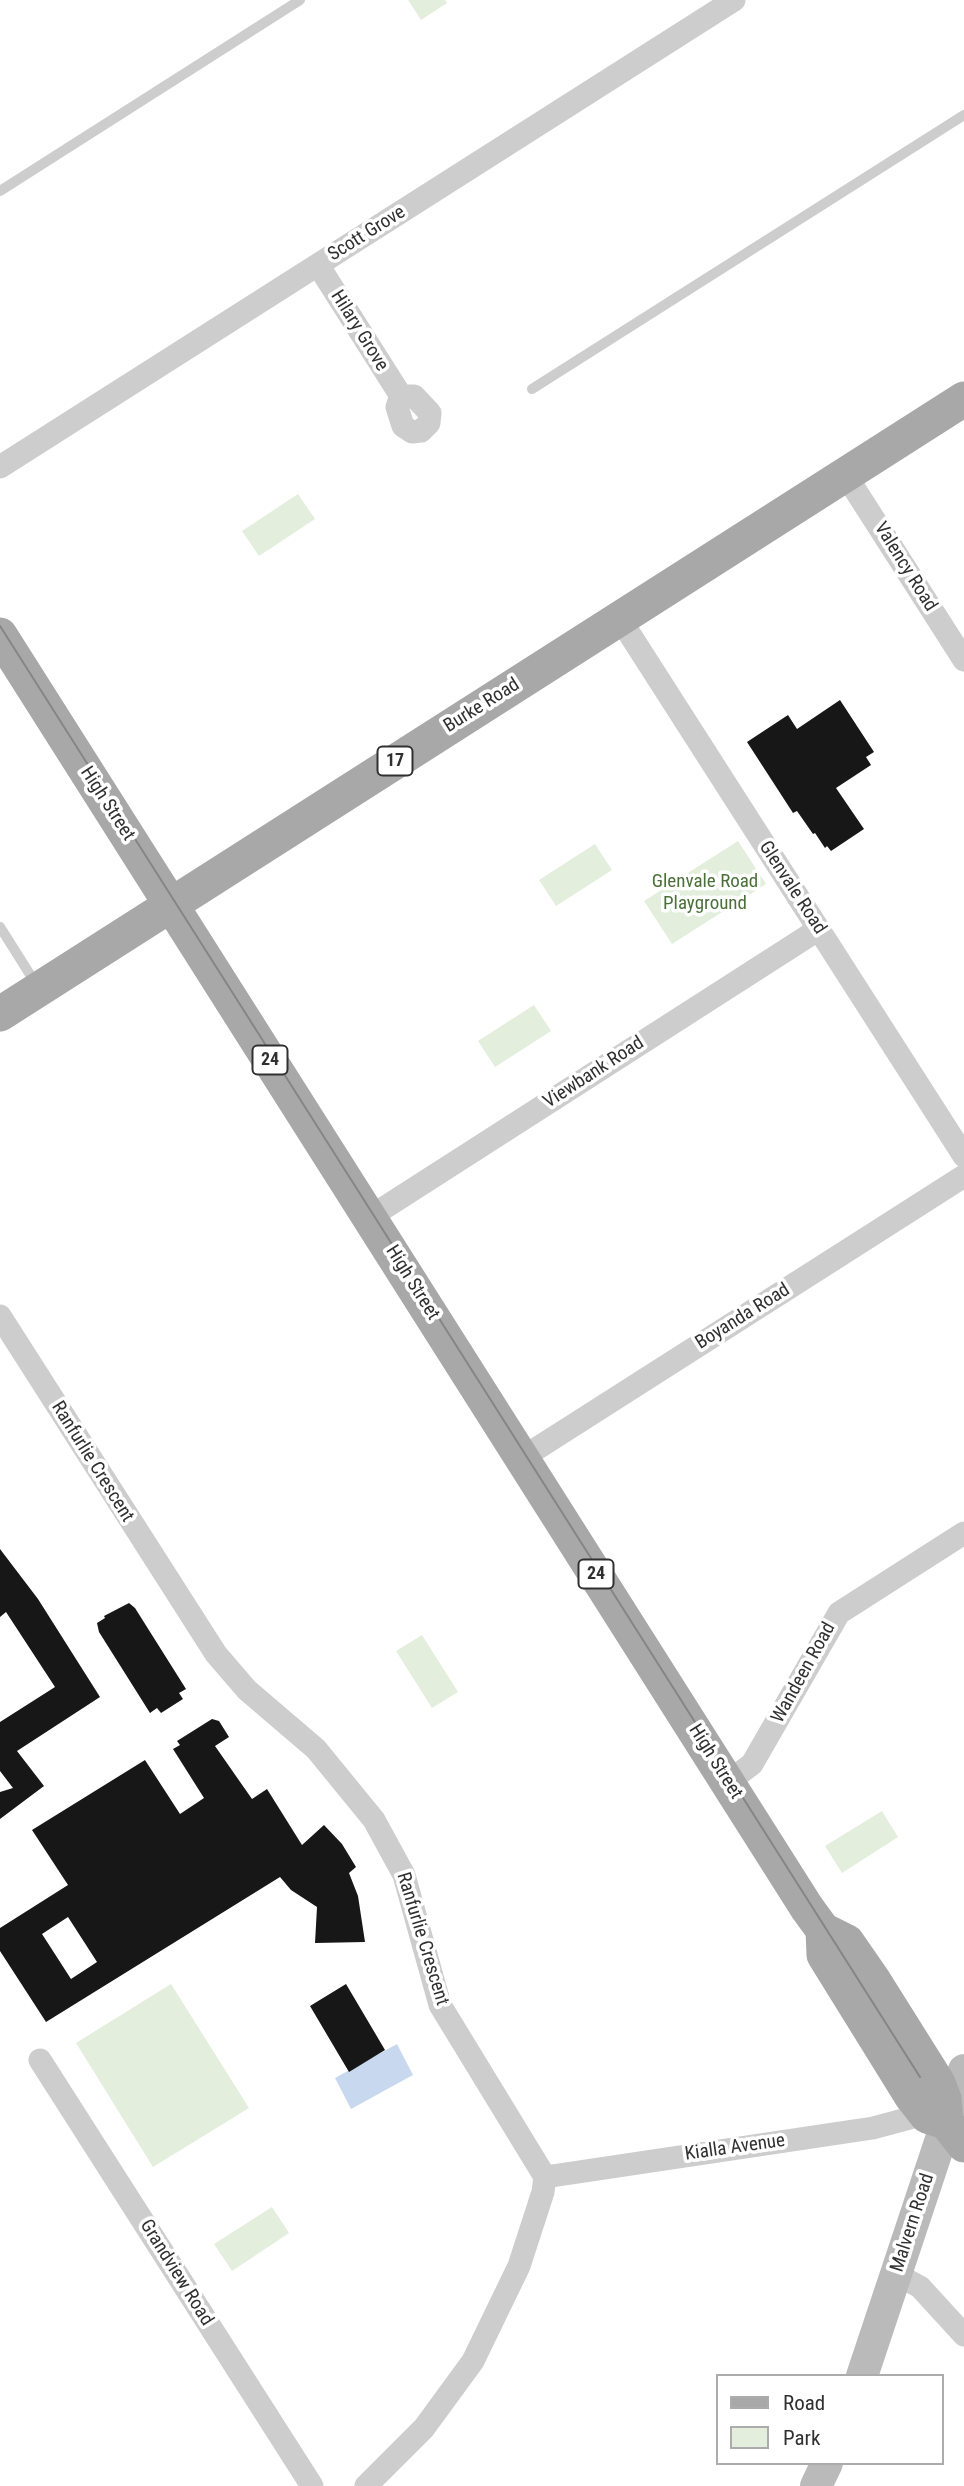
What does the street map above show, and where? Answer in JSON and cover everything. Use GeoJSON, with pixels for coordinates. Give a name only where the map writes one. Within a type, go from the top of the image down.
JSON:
{"type":"FeatureCollection","features":[{"type":"Feature","properties":{"kind":"main road","name":"Burke Road"},"geometry":{"type":"LineString","coordinates":[[0,1014],[964,399]]}},
{"type":"Feature","properties":{"kind":"main road","name":"High Street"},"geometry":{"type":"LineString","coordinates":[[0,635],[823,1930],[847,1942],[874,1981],[937,2083],[944,2099],[945,2127]]}},
{"type":"Feature","properties":{"kind":"main road","name":"Malvern Road"},"geometry":{"type":"LineString","coordinates":[[863,2374],[964,2070]]}},
{"type":"Feature","properties":{"kind":"main road"},"geometry":{"type":"LineString","coordinates":[[816,2486],[826,2465]]}},
{"type":"Feature","properties":{"kind":"street","name":"Scott Grove"},"geometry":{"type":"LineString","coordinates":[[0,467],[734,0]]}},
{"type":"Feature","properties":{"kind":"street","name":"Hilary Grove"},"geometry":{"type":"LineString","coordinates":[[318,265],[401,396]]}},
{"type":"Feature","properties":{"kind":"street","name":"Valency Road"},"geometry":{"type":"LineString","coordinates":[[845,474],[964,660]]}},
{"type":"Feature","properties":{"kind":"street","name":"Glenvale Road"},"geometry":{"type":"LineString","coordinates":[[620,619],[964,1156]]}},
{"type":"Feature","properties":{"kind":"street","name":"Viewbank Road"},"geometry":{"type":"LineString","coordinates":[[370,1217],[819,929]]}},
{"type":"Feature","properties":{"kind":"street","name":"Boyanda Road"},"geometry":{"type":"LineString","coordinates":[[523,1458],[964,1176]]}},
{"type":"Feature","properties":{"kind":"street","name":"Ranfurlie Crescent"},"geometry":{"type":"LineString","coordinates":[[0,1316],[216,1654],[247,1690],[316,1749],[374,1820],[404,1875],[432,1984],[440,2005],[545,2177]]}},
{"type":"Feature","properties":{"kind":"street","name":"Wandeen Road"},"geometry":{"type":"LineString","coordinates":[[728,1782],[752,1764],[828,1627],[839,1614],[964,1533]]}},
{"type":"Feature","properties":{"kind":"street","name":"Grandview Road"},"geometry":{"type":"LineString","coordinates":[[40,2060],[312,2486]]}},
{"type":"Feature","properties":{"kind":"street","name":"Kialla Avenue"},"geometry":{"type":"LineString","coordinates":[[545,2177],[873,2127],[945,2127]]}},
{"type":"Feature","properties":{"kind":"street"},"geometry":{"type":"LineString","coordinates":[[366,2486],[424,2428],[473,2361],[519,2266],[544,2192],[545,2177]]}},
{"type":"Feature","properties":{"kind":"street"},"geometry":{"type":"LineString","coordinates":[[896,2274],[920,2287],[964,2335]]}},
{"type":"Feature","properties":{"kind":"lane"},"geometry":{"type":"LineString","coordinates":[[0,191],[300,0]]}},
{"type":"Feature","properties":{"kind":"lane"},"geometry":{"type":"LineString","coordinates":[[532,389],[964,115]]}},
{"type":"Feature","properties":{"kind":"lane"},"geometry":{"type":"LineString","coordinates":[[0,927],[40,989]]}},
{"type":"Feature","properties":{"kind":"green space"},"geometry":{"type":"Polygon","coordinates":[[[408,0],[445,0],[447,3],[421,20],[408,0]]]}},
{"type":"Feature","properties":{"kind":"green space"},"geometry":{"type":"Polygon","coordinates":[[[298,494],[315,519],[259,556],[242,531],[298,494]]]}},
{"type":"Feature","properties":{"kind":"green space","name":"Glenvale Road Playground"},"geometry":{"type":"Polygon","coordinates":[[[738,841],[766,884],[672,944],[644,901],[738,841]]]}},
{"type":"Feature","properties":{"kind":"green space"},"geometry":{"type":"Polygon","coordinates":[[[595,844],[612,870],[556,906],[539,880],[595,844]]]}},
{"type":"Feature","properties":{"kind":"green space"},"geometry":{"type":"Polygon","coordinates":[[[534,1005],[551,1031],[495,1067],[478,1041],[534,1005]]]}},
{"type":"Feature","properties":{"kind":"green space"},"geometry":{"type":"Polygon","coordinates":[[[422,1635],[458,1692],[432,1708],[396,1651],[422,1635]]]}},
{"type":"Feature","properties":{"kind":"green space"},"geometry":{"type":"Polygon","coordinates":[[[882,1811],[898,1837],[842,1873],[825,1846],[882,1811]]]}},
{"type":"Feature","properties":{"kind":"green space"},"geometry":{"type":"Polygon","coordinates":[[[171,1984],[249,2108],[153,2167],[76,2043],[171,1984]]]}},
{"type":"Feature","properties":{"kind":"green space"},"geometry":{"type":"Polygon","coordinates":[[[272,2207],[289,2233],[232,2271],[214,2244],[272,2207]]]}},
{"type":"Feature","properties":{"kind":"water"},"geometry":{"type":"Polygon","coordinates":[[[397,2044],[413,2075],[351,2109],[335,2078],[397,2044]]]}},
{"type":"Feature","properties":{"kind":"building"},"geometry":{"type":"Polygon","coordinates":[[[840,700],[874,752],[866,757],[871,765],[836,788],[864,829],[831,851],[827,846],[825,848],[815,833],[813,834],[797,811],[793,813],[747,742],[788,715],[797,729],[840,700]]]}},
{"type":"Feature","properties":{"kind":"building"},"geometry":{"type":"Polygon","coordinates":[[[0,1549],[38,1599],[100,1697],[17,1751],[44,1786],[0,1819],[0,1792],[13,1788],[0,1771],[0,1722],[55,1687],[6,1612],[0,1617],[0,1549]]]}},
{"type":"Feature","properties":{"kind":"building"},"geometry":{"type":"Polygon","coordinates":[[[129,1603],[135,1608],[186,1689],[179,1693],[183,1699],[161,1713],[157,1708],[150,1713],[99,1632],[97,1623],[105,1618],[104,1616],[129,1603]]]}},
{"type":"Feature","properties":{"kind":"building"},"geometry":{"type":"Polygon","coordinates":[[[212,1719],[219,1721],[229,1737],[215,1746],[252,1799],[267,1789],[302,1845],[324,1825],[342,1844],[356,1867],[349,1873],[358,1896],[365,1942],[315,1943],[317,1907],[291,1890],[280,1877],[46,2022],[0,1951],[0,1928],[68,1885],[32,1830],[145,1760],[180,1814],[204,1798],[173,1749],[180,1745],[177,1741],[212,1719]],[[68,1917],[42,1934],[71,1979],[97,1962],[68,1917]]]}},
{"type":"Feature","properties":{"kind":"building"},"geometry":{"type":"Polygon","coordinates":[[[346,1984],[385,2050],[349,2072],[310,2006],[346,1984]]]}},
{"type":"Feature","properties":{"kind":"tram line"},"geometry":{"type":"LineString","coordinates":[[0,626],[920,2077]]}}]}
